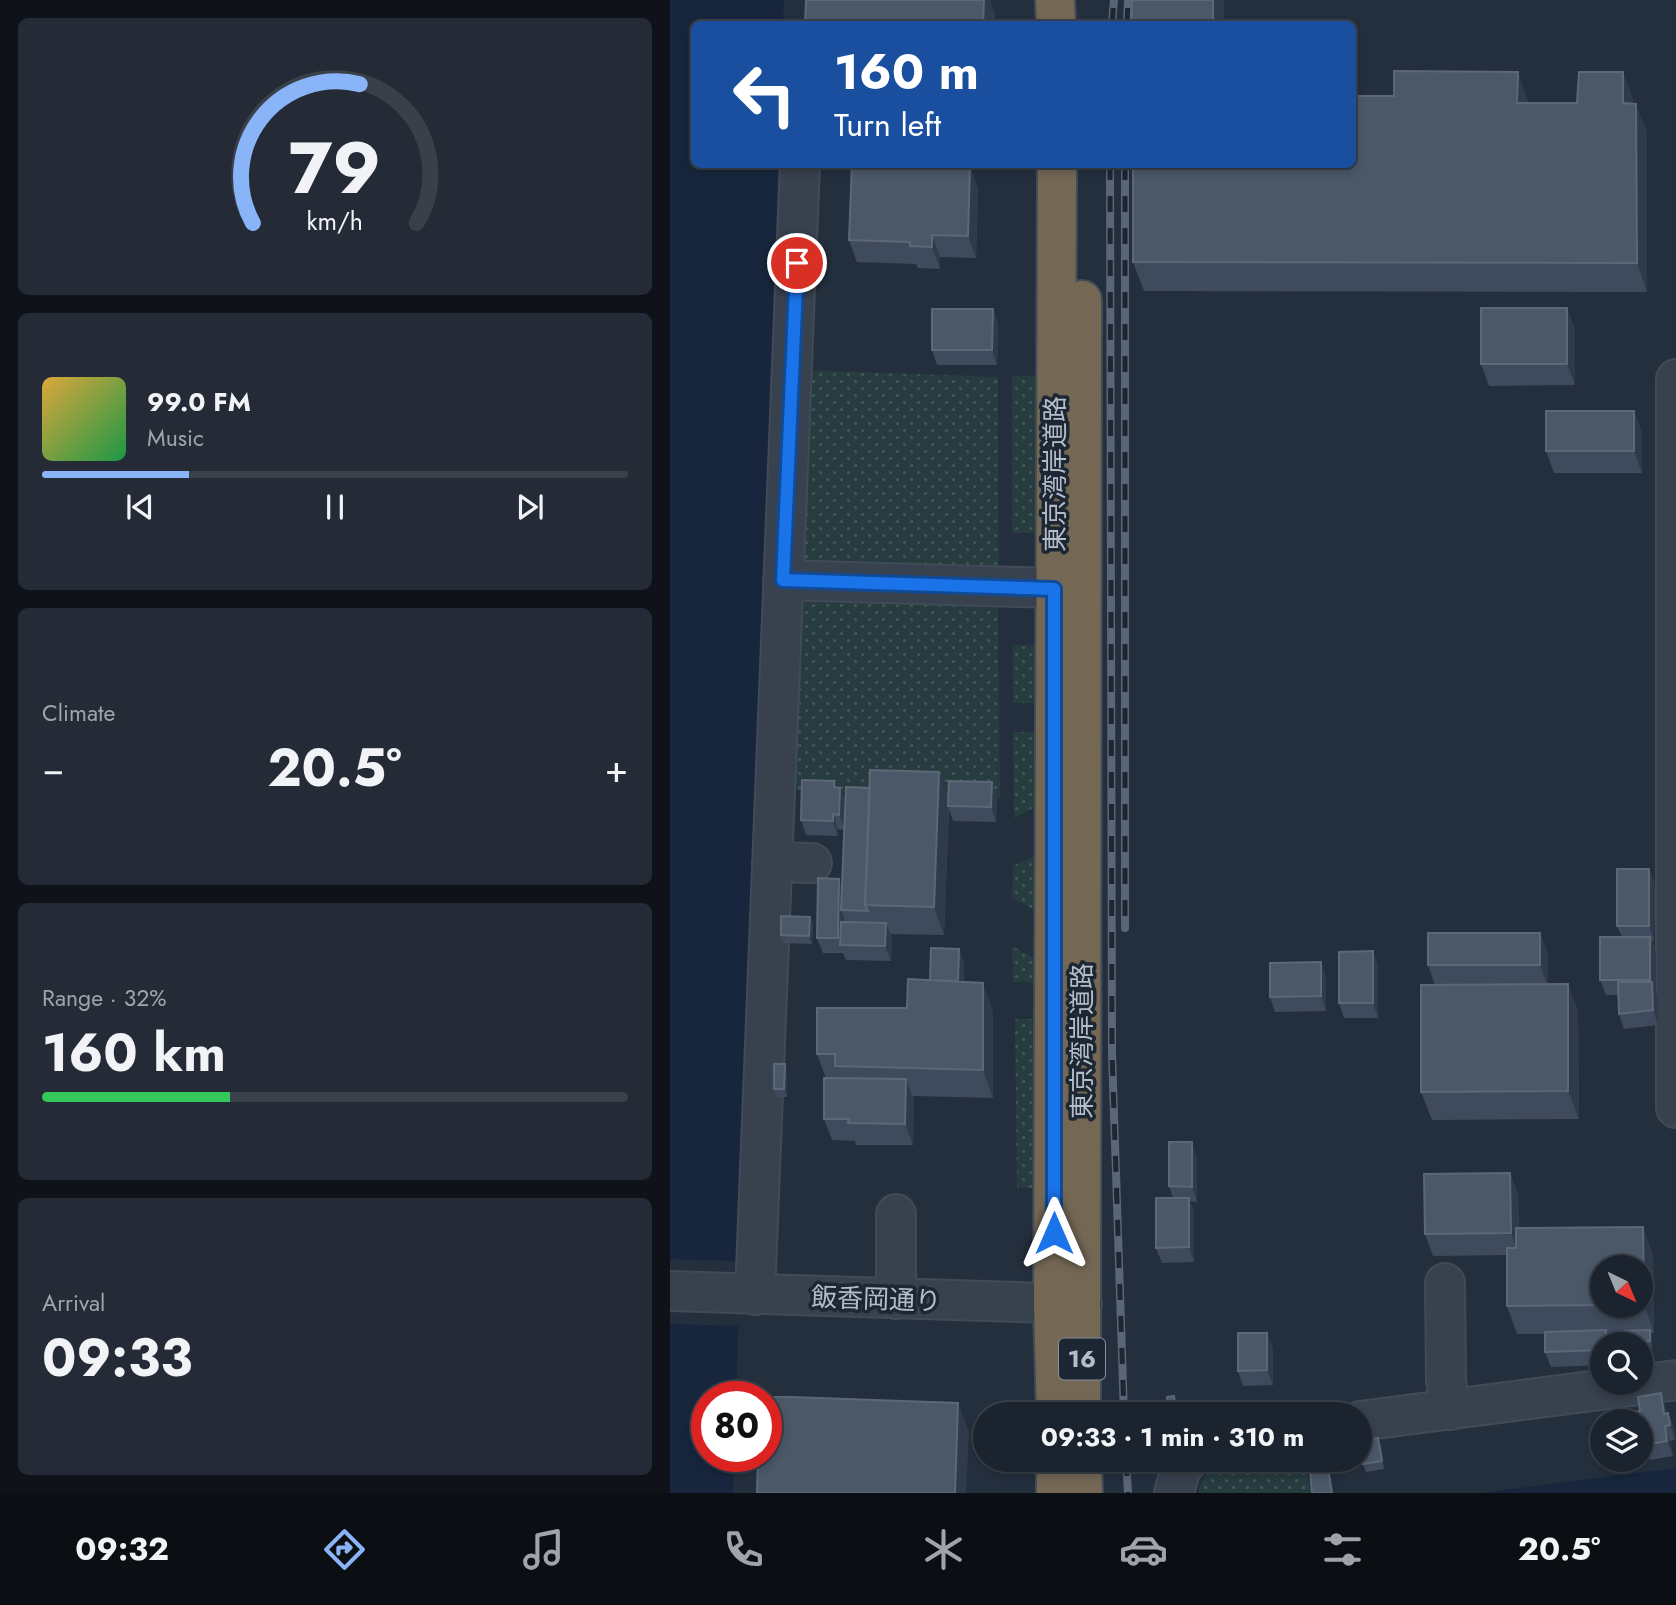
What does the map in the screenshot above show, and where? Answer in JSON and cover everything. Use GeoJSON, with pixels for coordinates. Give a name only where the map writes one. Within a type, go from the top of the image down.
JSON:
{"type":"FeatureCollection","features":[{"type":"Feature","properties":{"kind":"highway"},"geometry":{"type":"LineString","coordinates":[[1055,0],[1056,21]]}},
{"type":"Feature","properties":{"kind":"highway"},"geometry":{"type":"LineString","coordinates":[[1082,0],[1082,21]]}},
{"type":"Feature","properties":{"kind":"highway","name":"東京湾岸道路"},"geometry":{"type":"LineString","coordinates":[[1057,168],[1054,589],[1068,1304],[1080,1402]]}},
{"type":"Feature","properties":{"kind":"highway","name":"東京湾岸道路"},"geometry":{"type":"LineString","coordinates":[[1057,1402],[1068,1304],[1083,168]]}},
{"type":"Feature","properties":{"kind":"highway"},"geometry":{"type":"LineString","coordinates":[[1056,1472],[1056,1493]]}},
{"type":"Feature","properties":{"kind":"highway"},"geometry":{"type":"LineString","coordinates":[[1082,1472],[1083,1493]]}},
{"type":"Feature","properties":{"kind":"street"},"geometry":{"type":"LineString","coordinates":[[748,1294],[772,862],[800,168]]}},
{"type":"Feature","properties":{"kind":"street"},"geometry":{"type":"LineString","coordinates":[[1676,379],[1676,1108]]}},
{"type":"Feature","properties":{"kind":"street"},"geometry":{"type":"LineString","coordinates":[[783,580],[1054,589]]}},
{"type":"Feature","properties":{"kind":"street"},"geometry":{"type":"LineString","coordinates":[[772,862],[812,863]]}},
{"type":"Feature","properties":{"kind":"street"},"geometry":{"type":"LineString","coordinates":[[896,1214],[896,1299]]}},
{"type":"Feature","properties":{"kind":"street"},"geometry":{"type":"LineString","coordinates":[[1445,1283],[1450,1409]]}},
{"type":"Feature","properties":{"kind":"street","name":"飯香岡通り"},"geometry":{"type":"LineString","coordinates":[[670,1291],[1068,1304]]}},
{"type":"Feature","properties":{"kind":"street"},"geometry":{"type":"LineString","coordinates":[[1372,1419],[1676,1380]]}},
{"type":"Feature","properties":{"kind":"street"},"geometry":{"type":"LineString","coordinates":[[1174,1493],[1180,1472]]}},
{"type":"Feature","properties":{"kind":"green space"},"geometry":{"type":"Polygon","coordinates":[[[803,370],[998,377],[999,575],[811,570],[795,554],[803,370]]]}},
{"type":"Feature","properties":{"kind":"green space"},"geometry":{"type":"Polygon","coordinates":[[[1012,376],[1038,376],[1039,533],[1012,533],[1012,376]]]}},
{"type":"Feature","properties":{"kind":"green space"},"geometry":{"type":"Polygon","coordinates":[[[807,590],[998,600],[1000,798],[787,790],[792,605],[807,590]]]}},
{"type":"Feature","properties":{"kind":"green space"},"geometry":{"type":"Polygon","coordinates":[[[1013,645],[1039,645],[1039,703],[1013,703],[1013,645]]]}},
{"type":"Feature","properties":{"kind":"green space"},"geometry":{"type":"Polygon","coordinates":[[[1013,732],[1039,732],[1037,806],[1014,818],[1013,732]]]}},
{"type":"Feature","properties":{"kind":"green space"},"geometry":{"type":"Polygon","coordinates":[[[1039,854],[1039,912],[1012,898],[1013,866],[1039,854]]]}},
{"type":"Feature","properties":{"kind":"green space"},"geometry":{"type":"Polygon","coordinates":[[[1012,946],[1038,960],[1039,982],[1013,982],[1012,946]]]}},
{"type":"Feature","properties":{"kind":"green space"},"geometry":{"type":"Polygon","coordinates":[[[1015,1019],[1038,1019],[1038,1188],[1017,1188],[1015,1019]]]}},
{"type":"Feature","properties":{"kind":"green space"},"geometry":{"type":"Polygon","coordinates":[[[1307,1472],[1311,1493],[1198,1493],[1208,1473],[1307,1472]]]}},
{"type":"Feature","properties":{"kind":"water"},"geometry":{"type":"Polygon","coordinates":[[[670,0],[784,0],[783,21],[691,21],[691,168],[778,168],[737,1381],[691,1381],[691,1472],[734,1472],[733,1493],[670,1493],[670,0]]]}},
{"type":"Feature","properties":{"kind":"water"},"geometry":{"type":"Polygon","coordinates":[[[1676,1468],[1676,1493],[1480,1493],[1653,1472],[1676,1468]]]}},
{"type":"Feature","properties":{"kind":"pier"},"geometry":{"type":"Polygon","coordinates":[[[670,1259],[742,1261],[740,1326],[670,1324],[670,1259]]]}},
{"type":"Feature","properties":{"kind":"building"},"geometry":{"type":"Polygon","coordinates":[[[806,0],[984,0],[983,21],[805,21],[806,0]]]}},
{"type":"Feature","properties":{"kind":"building"},"geometry":{"type":"Polygon","coordinates":[[[1132,0],[1213,0],[1213,21],[1132,21],[1132,0]]]}},
{"type":"Feature","properties":{"kind":"building"},"geometry":{"type":"Polygon","coordinates":[[[1394,71],[1518,72],[1517,103],[1577,103],[1579,72],[1623,72],[1623,103],[1636,104],[1637,263],[1133,262],[1133,168],[1356,168],[1356,96],[1394,96],[1394,71]]]}},
{"type":"Feature","properties":{"kind":"building"},"geometry":{"type":"Polygon","coordinates":[[[852,168],[970,168],[968,236],[932,235],[932,247],[910,246],[910,242],[849,240],[852,168]]]}},
{"type":"Feature","properties":{"kind":"building"},"geometry":{"type":"Polygon","coordinates":[[[1481,308],[1567,308],[1567,364],[1481,364],[1481,308]]]}},
{"type":"Feature","properties":{"kind":"building"},"geometry":{"type":"Polygon","coordinates":[[[932,309],[993,309],[992,350],[932,350],[932,309]]]}},
{"type":"Feature","properties":{"kind":"building"},"geometry":{"type":"Polygon","coordinates":[[[1546,411],[1634,411],[1634,451],[1546,451],[1546,411]]]}},
{"type":"Feature","properties":{"kind":"building"},"geometry":{"type":"Polygon","coordinates":[[[870,770],[939,772],[934,907],[865,905],[870,770]]]}},
{"type":"Feature","properties":{"kind":"building"},"geometry":{"type":"Polygon","coordinates":[[[802,780],[834,781],[834,787],[840,788],[839,815],[833,814],[833,821],[801,820],[802,780]]]}},
{"type":"Feature","properties":{"kind":"building"},"geometry":{"type":"Polygon","coordinates":[[[949,781],[992,782],[991,807],[948,806],[949,781]]]}},
{"type":"Feature","properties":{"kind":"building"},"geometry":{"type":"Polygon","coordinates":[[[846,787],[870,788],[865,905],[868,911],[841,910],[846,787]]]}},
{"type":"Feature","properties":{"kind":"building"},"geometry":{"type":"Polygon","coordinates":[[[1617,869],[1649,869],[1649,926],[1617,926],[1617,869]]]}},
{"type":"Feature","properties":{"kind":"building"},"geometry":{"type":"Polygon","coordinates":[[[818,878],[839,879],[838,938],[817,938],[818,878]]]}},
{"type":"Feature","properties":{"kind":"building"},"geometry":{"type":"Polygon","coordinates":[[[781,916],[810,917],[809,936],[781,935],[781,916]]]}},
{"type":"Feature","properties":{"kind":"building"},"geometry":{"type":"Polygon","coordinates":[[[841,922],[886,923],[885,946],[840,945],[841,922]]]}},
{"type":"Feature","properties":{"kind":"building"},"geometry":{"type":"Polygon","coordinates":[[[1428,933],[1540,933],[1540,965],[1428,965],[1428,933]]]}},
{"type":"Feature","properties":{"kind":"building"},"geometry":{"type":"Polygon","coordinates":[[[1600,937],[1650,937],[1650,980],[1600,980],[1600,937]]]}},
{"type":"Feature","properties":{"kind":"building"},"geometry":{"type":"Polygon","coordinates":[[[931,948],[959,949],[958,981],[930,980],[931,948]]]}},
{"type":"Feature","properties":{"kind":"building"},"geometry":{"type":"Polygon","coordinates":[[[1373,951],[1373,1003],[1339,1003],[1339,952],[1373,951]]]}},
{"type":"Feature","properties":{"kind":"building"},"geometry":{"type":"Polygon","coordinates":[[[1321,962],[1321,996],[1270,997],[1270,963],[1321,962]]]}},
{"type":"Feature","properties":{"kind":"building"},"geometry":{"type":"Polygon","coordinates":[[[908,979],[983,983],[983,1070],[835,1066],[835,1054],[817,1054],[817,1008],[907,1008],[908,979]]]}},
{"type":"Feature","properties":{"kind":"building"},"geometry":{"type":"Polygon","coordinates":[[[1618,982],[1652,982],[1653,1010],[1619,1014],[1618,982]]]}},
{"type":"Feature","properties":{"kind":"building"},"geometry":{"type":"Polygon","coordinates":[[[1568,984],[1568,1091],[1421,1092],[1421,985],[1568,984]]]}},
{"type":"Feature","properties":{"kind":"building"},"geometry":{"type":"Polygon","coordinates":[[[774,1064],[785,1064],[784,1089],[774,1089],[774,1064]]]}},
{"type":"Feature","properties":{"kind":"building"},"geometry":{"type":"Polygon","coordinates":[[[824,1078],[906,1079],[905,1124],[848,1123],[849,1119],[824,1119],[824,1078]]]}},
{"type":"Feature","properties":{"kind":"building"},"geometry":{"type":"Polygon","coordinates":[[[1169,1142],[1192,1142],[1192,1187],[1169,1186],[1169,1142]]]}},
{"type":"Feature","properties":{"kind":"building"},"geometry":{"type":"Polygon","coordinates":[[[1510,1173],[1511,1233],[1425,1234],[1424,1174],[1510,1173]]]}},
{"type":"Feature","properties":{"kind":"building"},"geometry":{"type":"Polygon","coordinates":[[[1156,1198],[1189,1198],[1189,1247],[1156,1248],[1156,1198]]]}},
{"type":"Feature","properties":{"kind":"building"},"geometry":{"type":"Polygon","coordinates":[[[1643,1227],[1643,1255],[1590,1255],[1590,1305],[1507,1306],[1507,1248],[1516,1248],[1516,1228],[1643,1227]]]}},
{"type":"Feature","properties":{"kind":"building"},"geometry":{"type":"Polygon","coordinates":[[[1606,1330],[1590,1332],[1590,1350],[1545,1352],[1545,1332],[1606,1330]]]}},
{"type":"Feature","properties":{"kind":"building"},"geometry":{"type":"Polygon","coordinates":[[[1650,1330],[1650,1332],[1621,1332],[1650,1330]]]}},
{"type":"Feature","properties":{"kind":"building"},"geometry":{"type":"Polygon","coordinates":[[[1238,1333],[1267,1333],[1267,1370],[1238,1371],[1238,1333]]]}},
{"type":"Feature","properties":{"kind":"building"},"geometry":{"type":"Polygon","coordinates":[[[1661,1393],[1664,1414],[1668,1413],[1670,1425],[1665,1426],[1667,1441],[1653,1444],[1653,1409],[1640,1409],[1638,1397],[1661,1393]]]}},
{"type":"Feature","properties":{"kind":"building"},"geometry":{"type":"Polygon","coordinates":[[[1174,1396],[1175,1402],[1168,1402],[1167,1397],[1174,1396]]]}},
{"type":"Feature","properties":{"kind":"building"},"geometry":{"type":"Polygon","coordinates":[[[782,1397],[958,1403],[955,1493],[757,1493],[758,1472],[782,1472],[782,1397]]]}},
{"type":"Feature","properties":{"kind":"building"},"geometry":{"type":"Polygon","coordinates":[[[1378,1438],[1382,1461],[1372,1463],[1372,1439],[1378,1438]]]}},
{"type":"Feature","properties":{"kind":"building"},"geometry":{"type":"Polygon","coordinates":[[[1310,1472],[1328,1472],[1332,1493],[1312,1493],[1310,1472]]]}},
{"type":"Feature","properties":{"kind":"railway"},"geometry":{"type":"LineString","coordinates":[[1112,21],[1114,0]]}},
{"type":"Feature","properties":{"kind":"railway"},"geometry":{"type":"LineString","coordinates":[[1127,21],[1128,0]]}},
{"type":"Feature","properties":{"kind":"railway"},"geometry":{"type":"LineString","coordinates":[[1110,168],[1112,1053],[1124,1402]]}},
{"type":"Feature","properties":{"kind":"railway"},"geometry":{"type":"LineString","coordinates":[[1125,168],[1125,928]]}},
{"type":"Feature","properties":{"kind":"railway"},"geometry":{"type":"LineString","coordinates":[[1127,1472],[1128,1493]]}},
{"type":"Feature","properties":{"kind":"route"},"geometry":{"type":"LineString","coordinates":[[797,263],[783,580],[1054,589],[1054,1233]]}}]}
